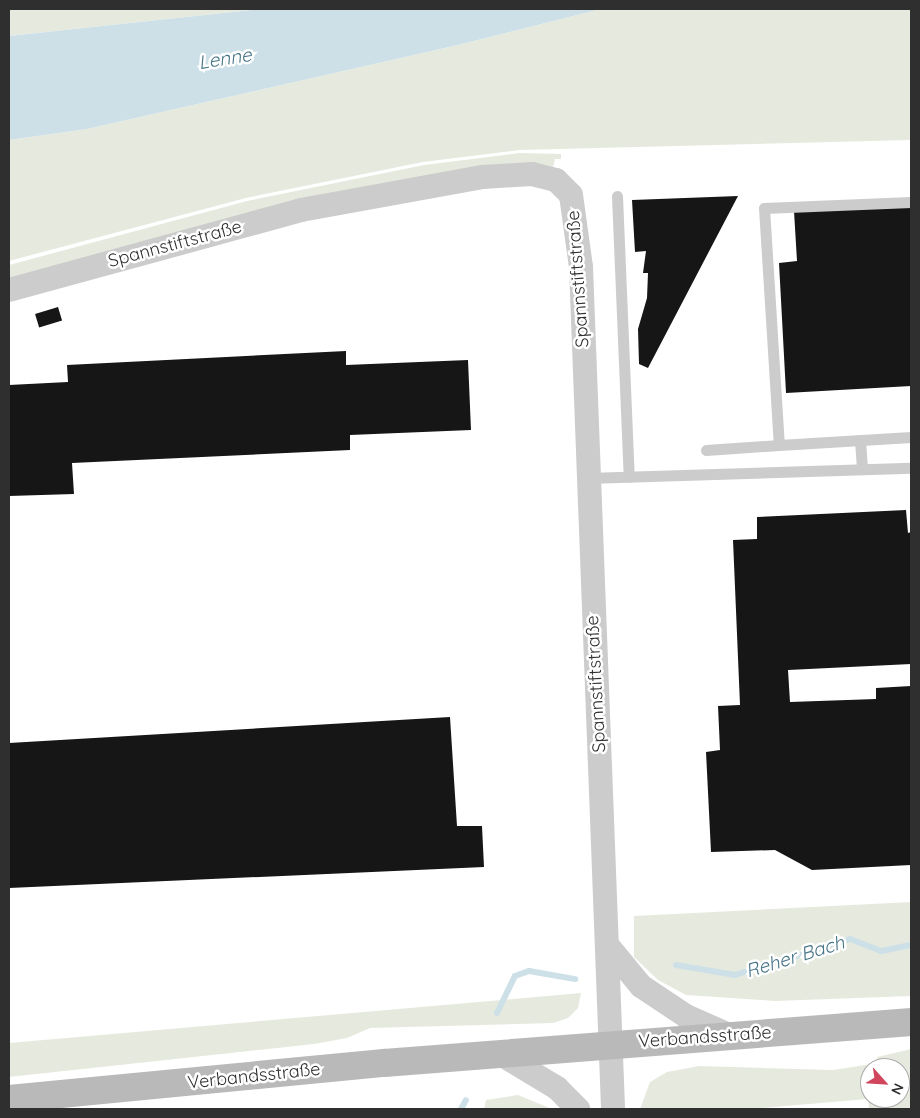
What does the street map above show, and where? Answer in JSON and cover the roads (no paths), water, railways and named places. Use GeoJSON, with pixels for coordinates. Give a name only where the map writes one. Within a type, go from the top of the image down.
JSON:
{"type":"FeatureCollection","features":[{"type":"Feature","properties":{"kind":"main road","name":"Verbandsstraße"},"geometry":{"type":"LineString","coordinates":[[9,1099],[610,1044],[911,1022]]}},
{"type":"Feature","properties":{"kind":"street","name":"Spannstiftstraße"},"geometry":{"type":"LineString","coordinates":[[9,290],[301,210],[483,177],[532,174],[556,180],[571,195],[577,218],[608,946],[613,1109]]}},
{"type":"Feature","properties":{"kind":"street"},"geometry":{"type":"LineString","coordinates":[[608,946],[641,986],[686,1016],[729,1035]]}},
{"type":"Feature","properties":{"kind":"street"},"geometry":{"type":"LineString","coordinates":[[498,1054],[556,1088],[578,1109]]}},
{"type":"Feature","properties":{"kind":"lane"},"geometry":{"type":"LineString","coordinates":[[617,196],[629,477]]}},
{"type":"Feature","properties":{"kind":"lane"},"geometry":{"type":"LineString","coordinates":[[779,445],[764,208],[911,202]]}},
{"type":"Feature","properties":{"kind":"lane"},"geometry":{"type":"LineString","coordinates":[[706,450],[911,437]]}},
{"type":"Feature","properties":{"kind":"lane"},"geometry":{"type":"LineString","coordinates":[[860,440],[862,470]]}},
{"type":"Feature","properties":{"kind":"lane"},"geometry":{"type":"LineString","coordinates":[[587,478],[911,468]]}},
{"type":"Feature","properties":{"kind":"water","name":"Lenne"},"geometry":{"type":"Polygon","coordinates":[[[260,9],[601,9],[458,45],[87,129],[9,140],[9,36],[260,9]]]}},
{"type":"Feature","properties":{"kind":"waterway","name":"Reher Bach"},"geometry":{"type":"LineString","coordinates":[[676,965],[735,975],[850,939],[882,951],[911,945]]}},
{"type":"Feature","properties":{"kind":"waterway","name":"Reher Bach"},"geometry":{"type":"LineString","coordinates":[[497,1013],[515,976],[529,971],[575,979]]}},
{"type":"Feature","properties":{"kind":"waterway","name":"Reher Bach"},"geometry":{"type":"LineString","coordinates":[[461,1109],[466,1100]]}}]}
